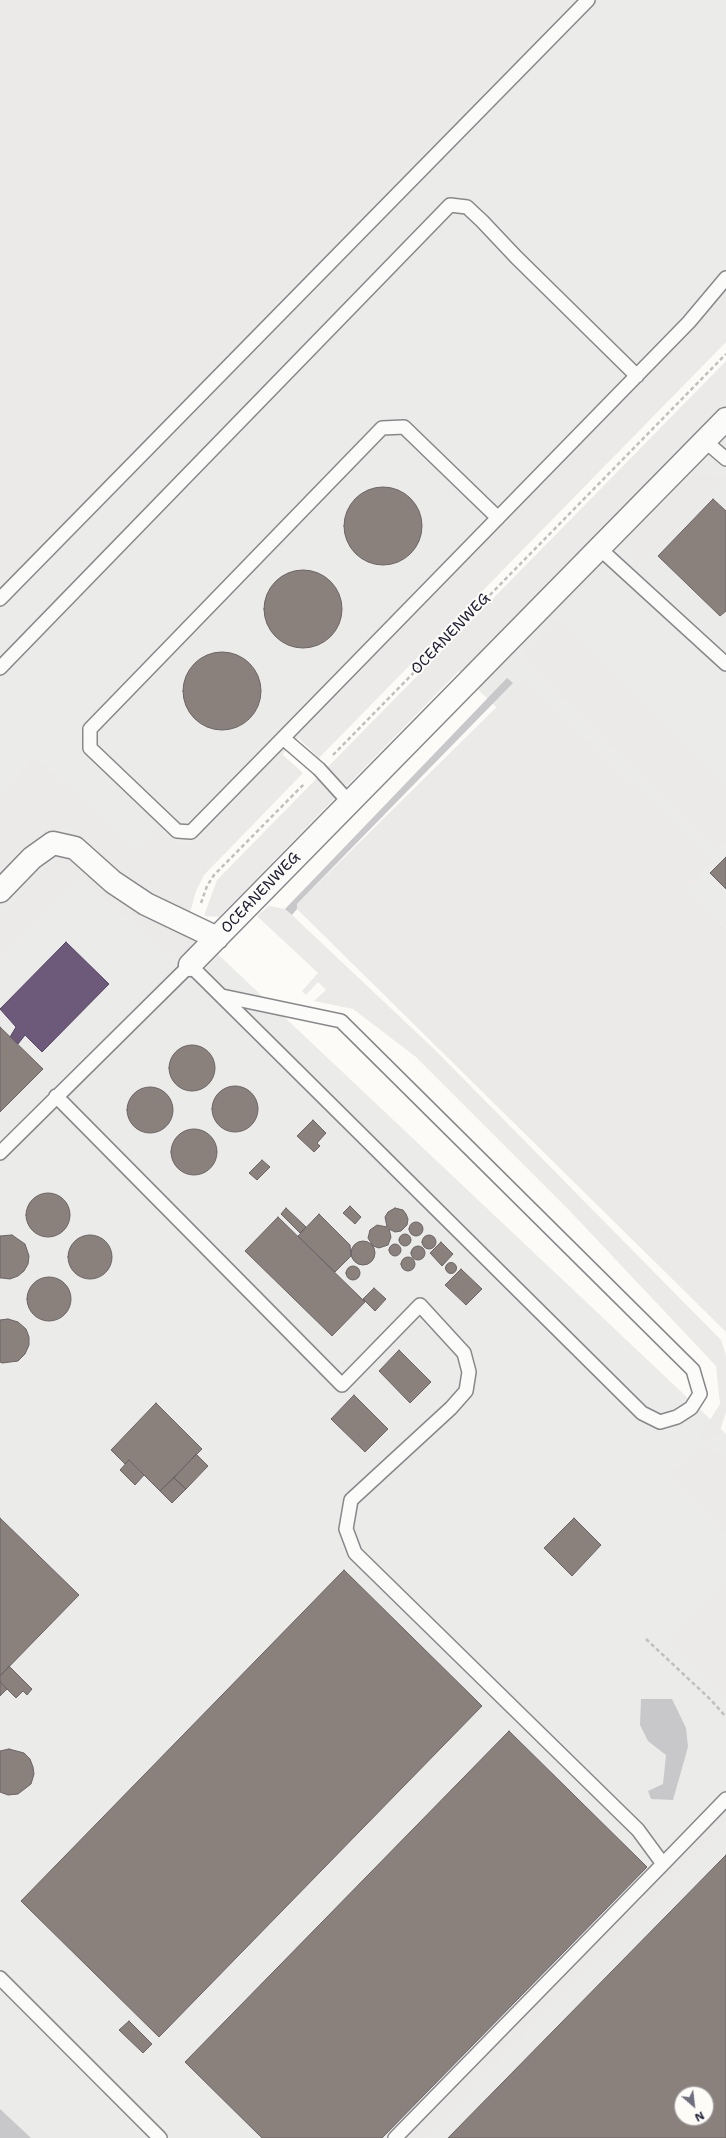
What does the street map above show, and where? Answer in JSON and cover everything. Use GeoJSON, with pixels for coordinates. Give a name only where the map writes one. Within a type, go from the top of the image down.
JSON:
{"type":"FeatureCollection","features":[{"type":"Feature","properties":{"kind":"street","name":"OCEANENWEG"},"geometry":{"type":"LineString","coordinates":[[190,965],[726,419]]}},
{"type":"Feature","properties":{"kind":"street","name":"OCEANENWEG"},"geometry":{"type":"LineString","coordinates":[[0,891],[32,858],[53,843],[75,848],[113,882],[146,904],[217,938]]}},
{"type":"Feature","properties":{"kind":"lane"},"geometry":{"type":"LineString","coordinates":[[0,599],[588,0]]}},
{"type":"Feature","properties":{"kind":"lane"},"geometry":{"type":"LineString","coordinates":[[0,668],[450,205],[467,208],[477,216],[516,257],[637,376]]}},
{"type":"Feature","properties":{"kind":"lane"},"geometry":{"type":"LineString","coordinates":[[498,518],[404,427],[382,428],[90,729],[90,748],[177,831],[191,832],[637,376],[689,322],[726,278]]}},
{"type":"Feature","properties":{"kind":"lane"},"geometry":{"type":"LineString","coordinates":[[705,441],[726,459]]}},
{"type":"Feature","properties":{"kind":"lane"},"geometry":{"type":"LineString","coordinates":[[599,548],[726,664]]}},
{"type":"Feature","properties":{"kind":"lane"},"geometry":{"type":"LineString","coordinates":[[283,738],[319,769],[349,802]]}},
{"type":"Feature","properties":{"kind":"lane"},"geometry":{"type":"LineString","coordinates":[[0,1154],[56,1096],[190,965],[642,1413],[660,1422],[677,1417],[691,1408],[700,1394],[693,1370],[341,1021],[222,996]]}},
{"type":"Feature","properties":{"kind":"lane"},"geometry":{"type":"LineString","coordinates":[[56,1096],[342,1385],[420,1305],[464,1352],[469,1372],[466,1391],[451,1408],[351,1500],[346,1529],[355,1553],[638,1830],[663,1864]]}},
{"type":"Feature","properties":{"kind":"lane"},"geometry":{"type":"LineString","coordinates":[[395,2138],[726,1798]]}},
{"type":"Feature","properties":{"kind":"lane"},"geometry":{"type":"LineString","coordinates":[[0,1978],[160,2138]]}},
{"type":"Feature","properties":{"kind":"path","name":"OCEANENWEG"},"geometry":{"type":"LineString","coordinates":[[193,926],[207,886],[214,875],[726,354]]}},
{"type":"Feature","properties":{"kind":"path"},"geometry":{"type":"LineString","coordinates":[[646,1639],[711,1700],[726,1717]]}},
{"type":"Feature","properties":{"kind":"shaded area"},"geometry":{"type":"Polygon","coordinates":[[[0,0],[726,0],[726,299],[162,878],[64,796],[0,859],[0,0]]]}},
{"type":"Feature","properties":{"kind":"shaded area"},"geometry":{"type":"Polygon","coordinates":[[[0,0],[569,0],[0,585],[0,0]]]}},
{"type":"Feature","properties":{"kind":"shaded area"},"geometry":{"type":"Polygon","coordinates":[[[726,296],[726,342],[319,758],[298,738],[726,296]]]}},
{"type":"Feature","properties":{"kind":"shaded area"},"geometry":{"type":"Polygon","coordinates":[[[726,361],[726,397],[219,917],[204,916],[217,880],[726,361]]]}},
{"type":"Feature","properties":{"kind":"shaded area"},"geometry":{"type":"Polygon","coordinates":[[[726,374],[726,928],[442,655],[726,374]]]}},
{"type":"Feature","properties":{"kind":"shaded area"},"geometry":{"type":"Polygon","coordinates":[[[696,473],[726,477],[726,479],[635,569],[631,534],[696,473]]]}},
{"type":"Feature","properties":{"kind":"shaded area"},"geometry":{"type":"Polygon","coordinates":[[[557,618],[726,788],[726,840],[717,850],[520,657],[557,618]]]}},
{"type":"Feature","properties":{"kind":"shaded area"},"geometry":{"type":"Polygon","coordinates":[[[507,678],[513,683],[297,904],[297,909],[292,915],[285,909],[507,678]]]}},
{"type":"Feature","properties":{"kind":"shaded area"},"geometry":{"type":"Polygon","coordinates":[[[524,680],[713,860],[687,890],[726,928],[726,1332],[297,909],[297,904],[524,680]]]}},
{"type":"Feature","properties":{"kind":"shaded area"},"geometry":{"type":"Polygon","coordinates":[[[282,754],[303,773],[204,875],[196,891],[190,913],[144,892],[75,830],[67,826],[52,832],[0,887],[0,795],[34,757],[76,793],[136,851],[158,829],[181,845],[193,844],[282,754]]]}},
{"type":"Feature","properties":{"kind":"shaded area"},"geometry":{"type":"Polygon","coordinates":[[[64,809],[726,1434],[726,2138],[19,2138],[0,2121],[0,874],[64,809]]]}},
{"type":"Feature","properties":{"kind":"shaded area"},"geometry":{"type":"Polygon","coordinates":[[[66,850],[149,915],[194,942],[177,960],[79,877],[0,959],[0,916],[66,850]]]}},
{"type":"Feature","properties":{"kind":"shaded area"},"geometry":{"type":"Polygon","coordinates":[[[269,906],[285,909],[292,915],[434,1049],[721,1340],[726,1355],[726,1412],[719,1434],[705,1442],[701,1434],[720,1404],[716,1366],[568,1209],[416,1057],[353,1009],[314,1001],[326,990],[318,982],[306,995],[302,991],[318,973],[257,916],[269,906]]]}},
{"type":"Feature","properties":{"kind":"shaded area"},"geometry":{"type":"Polygon","coordinates":[[[705,1442],[726,1461],[726,1533],[669,1475],[705,1442]]]}},
{"type":"Feature","properties":{"kind":"shaded area"},"geometry":{"type":"Polygon","coordinates":[[[726,1584],[726,1696],[670,1641],[726,1584]]]}},
{"type":"Feature","properties":{"kind":"shaded area"},"geometry":{"type":"Polygon","coordinates":[[[641,1699],[672,1699],[686,1728],[688,1747],[673,1800],[651,1799],[648,1791],[663,1784],[666,1755],[648,1741],[640,1725],[641,1699]]]}},
{"type":"Feature","properties":{"kind":"shaded area"},"geometry":{"type":"Polygon","coordinates":[[[726,1812],[726,1825],[425,2138],[408,2138],[726,1812]]]}},
{"type":"Feature","properties":{"kind":"shaded area"},"geometry":{"type":"Polygon","coordinates":[[[0,2109],[31,2138],[0,2138],[0,2109]]]}},
{"type":"Feature","properties":{"kind":"building: Offices"},"geometry":{"type":"Polygon","coordinates":[[[66,942],[109,984],[42,1052],[25,1035],[18,1044],[10,1037],[16,1027],[0,1009],[66,942]]]}},
{"type":"Feature","properties":{"kind":"building: Industry"},"geometry":{"type":"Polygon","coordinates":[[[383,487],[398,490],[410,499],[419,511],[422,526],[419,541],[410,553],[398,562],[383,565],[368,562],[356,553],[347,541],[344,526],[347,511],[356,499],[368,490],[383,487]]]}},
{"type":"Feature","properties":{"kind":"building: Industry"},"geometry":{"type":"Polygon","coordinates":[[[713,499],[726,511],[726,611],[720,616],[658,556],[713,499]]]}},
{"type":"Feature","properties":{"kind":"building: Industry"},"geometry":{"type":"Polygon","coordinates":[[[303,570],[318,573],[330,582],[339,594],[342,609],[339,624],[330,636],[318,645],[303,648],[288,645],[276,636],[267,624],[264,609],[267,594],[276,582],[288,573],[303,570]]]}},
{"type":"Feature","properties":{"kind":"building: Industry"},"geometry":{"type":"Polygon","coordinates":[[[222,652],[237,655],[249,664],[258,676],[261,691],[258,706],[249,718],[237,727],[222,730],[207,727],[195,718],[186,706],[183,691],[186,676],[195,664],[207,655],[222,652]]]}},
{"type":"Feature","properties":{"kind":"building: Industry"},"geometry":{"type":"Polygon","coordinates":[[[726,857],[726,889],[710,873],[726,857]]]}},
{"type":"Feature","properties":{"kind":"building: Industry"},"geometry":{"type":"Polygon","coordinates":[[[0,1027],[43,1069],[0,1112],[0,1027]]]}},
{"type":"Feature","properties":{"kind":"building: Industry"},"geometry":{"type":"Polygon","coordinates":[[[188,1045],[196,1045],[205,1049],[211,1055],[215,1068],[211,1081],[205,1087],[196,1091],[188,1091],[179,1087],[173,1081],[169,1072],[169,1064],[173,1055],[179,1049],[188,1045]]]}},
{"type":"Feature","properties":{"kind":"building: Industry"},"geometry":{"type":"Polygon","coordinates":[[[231,1086],[239,1086],[248,1090],[254,1096],[258,1109],[254,1122],[248,1128],[239,1132],[231,1132],[222,1128],[216,1122],[212,1113],[212,1105],[216,1096],[222,1090],[231,1086]]]}},
{"type":"Feature","properties":{"kind":"building: Industry"},"geometry":{"type":"Polygon","coordinates":[[[146,1087],[154,1087],[163,1091],[169,1097],[173,1110],[169,1123],[163,1129],[154,1133],[146,1133],[137,1129],[131,1123],[127,1114],[127,1106],[131,1097],[137,1091],[146,1087]]]}},
{"type":"Feature","properties":{"kind":"building: Industry"},"geometry":{"type":"Polygon","coordinates":[[[313,1120],[326,1133],[317,1143],[320,1146],[314,1152],[297,1136],[313,1120]]]}},
{"type":"Feature","properties":{"kind":"building: Industry"},"geometry":{"type":"Polygon","coordinates":[[[189,1129],[199,1129],[207,1133],[213,1139],[217,1147],[217,1157],[213,1165],[207,1171],[199,1175],[189,1175],[181,1171],[175,1165],[171,1157],[171,1147],[175,1139],[181,1133],[189,1129]]]}},
{"type":"Feature","properties":{"kind":"building: Industry"},"geometry":{"type":"Polygon","coordinates":[[[262,1160],[270,1167],[257,1180],[249,1173],[262,1160]]]}},
{"type":"Feature","properties":{"kind":"building: Industry"},"geometry":{"type":"Polygon","coordinates":[[[44,1193],[52,1193],[64,1199],[70,1211],[70,1219],[64,1231],[52,1237],[44,1237],[32,1231],[26,1219],[26,1211],[32,1199],[44,1193]]]}},
{"type":"Feature","properties":{"kind":"building: Industry"},"geometry":{"type":"Polygon","coordinates":[[[350,1206],[361,1217],[355,1224],[343,1213],[350,1206]]]}},
{"type":"Feature","properties":{"kind":"building: Industry"},"geometry":{"type":"Polygon","coordinates":[[[286,1208],[306,1227],[300,1233],[281,1214],[286,1208]]]}},
{"type":"Feature","properties":{"kind":"building: Industry"},"geometry":{"type":"Polygon","coordinates":[[[395,1208],[403,1210],[406,1214],[408,1219],[407,1225],[401,1231],[395,1232],[389,1229],[391,1237],[388,1245],[379,1248],[373,1246],[368,1238],[370,1230],[377,1225],[387,1227],[385,1217],[388,1212],[395,1208]]]}},
{"type":"Feature","properties":{"kind":"building: Industry"},"geometry":{"type":"Polygon","coordinates":[[[319,1214],[350,1245],[351,1256],[335,1272],[298,1236],[319,1214]]]}},
{"type":"Feature","properties":{"kind":"building: Industry"},"geometry":{"type":"Polygon","coordinates":[[[278,1217],[365,1302],[332,1336],[245,1251],[278,1217]]]}},
{"type":"Feature","properties":{"kind":"building: Industry"},"geometry":{"type":"Polygon","coordinates":[[[413,1222],[419,1222],[423,1226],[423,1232],[419,1236],[413,1236],[409,1232],[409,1226],[413,1222]]]}},
{"type":"Feature","properties":{"kind":"building: Industry"},"geometry":{"type":"Polygon","coordinates":[[[407,1234],[410,1235],[410,1245],[403,1246],[400,1245],[399,1238],[400,1235],[407,1234]]]}},
{"type":"Feature","properties":{"kind":"building: Industry"},"geometry":{"type":"Polygon","coordinates":[[[12,1235],[25,1244],[29,1256],[28,1264],[24,1271],[18,1276],[10,1279],[0,1278],[0,1236],[12,1235]]]}},
{"type":"Feature","properties":{"kind":"building: Industry"},"geometry":{"type":"Polygon","coordinates":[[[86,1235],[94,1235],[106,1241],[112,1253],[112,1261],[106,1273],[94,1279],[86,1279],[74,1273],[68,1261],[68,1253],[74,1241],[86,1235]]]}},
{"type":"Feature","properties":{"kind":"building: Industry"},"geometry":{"type":"Polygon","coordinates":[[[426,1235],[432,1235],[436,1239],[436,1245],[432,1249],[426,1249],[422,1245],[422,1239],[426,1235]]]}},
{"type":"Feature","properties":{"kind":"building: Industry"},"geometry":{"type":"Polygon","coordinates":[[[363,1241],[371,1245],[375,1253],[371,1261],[363,1265],[355,1261],[351,1253],[355,1245],[363,1241]]]}},
{"type":"Feature","properties":{"kind":"building: Industry"},"geometry":{"type":"Polygon","coordinates":[[[441,1242],[453,1254],[442,1266],[430,1253],[441,1242]]]}},
{"type":"Feature","properties":{"kind":"building: Industry"},"geometry":{"type":"Polygon","coordinates":[[[397,1244],[400,1245],[400,1255],[393,1256],[390,1255],[389,1248],[390,1245],[397,1244]]]}},
{"type":"Feature","properties":{"kind":"building: Industry"},"geometry":{"type":"Polygon","coordinates":[[[415,1246],[421,1246],[425,1250],[425,1256],[421,1260],[415,1260],[411,1256],[411,1250],[415,1246]]]}},
{"type":"Feature","properties":{"kind":"building: Industry"},"geometry":{"type":"Polygon","coordinates":[[[405,1257],[411,1257],[415,1261],[415,1267],[411,1271],[405,1271],[401,1267],[401,1261],[405,1257]]]}},
{"type":"Feature","properties":{"kind":"building: Industry"},"geometry":{"type":"Polygon","coordinates":[[[451,1262],[455,1264],[457,1268],[455,1272],[451,1274],[447,1272],[445,1268],[447,1264],[451,1262]]]}},
{"type":"Feature","properties":{"kind":"building: Industry"},"geometry":{"type":"Polygon","coordinates":[[[350,1266],[356,1266],[360,1270],[360,1276],[356,1280],[350,1280],[346,1276],[346,1270],[350,1266]]]}},
{"type":"Feature","properties":{"kind":"building: Industry"},"geometry":{"type":"Polygon","coordinates":[[[461,1269],[482,1289],[466,1305],[445,1285],[461,1269]]]}},
{"type":"Feature","properties":{"kind":"building: Industry"},"geometry":{"type":"Polygon","coordinates":[[[45,1277],[53,1277],[65,1283],[71,1295],[71,1303],[65,1315],[53,1321],[45,1321],[33,1315],[27,1303],[27,1295],[33,1283],[45,1277]]]}},
{"type":"Feature","properties":{"kind":"building: Industry"},"geometry":{"type":"Polygon","coordinates":[[[374,1288],[386,1299],[375,1311],[363,1299],[374,1288]]]}},
{"type":"Feature","properties":{"kind":"building: Industry"},"geometry":{"type":"Polygon","coordinates":[[[8,1319],[18,1322],[26,1329],[29,1337],[29,1345],[25,1354],[18,1361],[2,1363],[0,1362],[0,1320],[8,1319]]]}},
{"type":"Feature","properties":{"kind":"building: Industry"},"geometry":{"type":"Polygon","coordinates":[[[399,1350],[431,1382],[410,1403],[379,1371],[399,1350]]]}},
{"type":"Feature","properties":{"kind":"building: Industry"},"geometry":{"type":"Polygon","coordinates":[[[354,1395],[388,1429],[365,1452],[331,1419],[354,1395]]]}},
{"type":"Feature","properties":{"kind":"building: Industry"},"geometry":{"type":"Polygon","coordinates":[[[156,1403],[202,1449],[160,1491],[129,1460],[125,1464],[111,1450],[156,1403]]]}},
{"type":"Feature","properties":{"kind":"building: Industry"},"geometry":{"type":"Polygon","coordinates":[[[196,1454],[208,1466],[186,1489],[174,1478],[196,1454]]]}},
{"type":"Feature","properties":{"kind":"building: Industry"},"geometry":{"type":"Polygon","coordinates":[[[129,1460],[144,1475],[135,1485],[120,1470],[129,1460]]]}},
{"type":"Feature","properties":{"kind":"building: Industry"},"geometry":{"type":"Polygon","coordinates":[[[174,1478],[186,1489],[172,1503],[160,1491],[174,1478]]]}},
{"type":"Feature","properties":{"kind":"building: Industry"},"geometry":{"type":"Polygon","coordinates":[[[0,1518],[79,1595],[0,1676],[0,1518]]]}},
{"type":"Feature","properties":{"kind":"building: Industry"},"geometry":{"type":"Polygon","coordinates":[[[574,1518],[601,1545],[572,1576],[544,1548],[574,1518]]]}},
{"type":"Feature","properties":{"kind":"building: Industry"},"geometry":{"type":"Polygon","coordinates":[[[344,1570],[482,1706],[159,2037],[21,1901],[344,1570]]]}},
{"type":"Feature","properties":{"kind":"building: Industry"},"geometry":{"type":"Polygon","coordinates":[[[9,1666],[32,1689],[27,1695],[23,1691],[16,1698],[0,1682],[0,1676],[9,1666]]]}},
{"type":"Feature","properties":{"kind":"building: Industry"},"geometry":{"type":"Polygon","coordinates":[[[0,1682],[7,1689],[0,1696],[0,1682]]]}},
{"type":"Feature","properties":{"kind":"building: Industry"},"geometry":{"type":"Polygon","coordinates":[[[509,1731],[647,1867],[382,2138],[262,2138],[185,2062],[509,1731]]]}},
{"type":"Feature","properties":{"kind":"building: Industry"},"geometry":{"type":"Polygon","coordinates":[[[9,1749],[24,1753],[30,1759],[34,1774],[31,1784],[18,1794],[8,1795],[0,1792],[0,1751],[9,1749]]]}},
{"type":"Feature","properties":{"kind":"building: Industry"},"geometry":{"type":"Polygon","coordinates":[[[726,1855],[726,2138],[448,2138],[726,1855]]]}},
{"type":"Feature","properties":{"kind":"building: Industry"},"geometry":{"type":"Polygon","coordinates":[[[129,2021],[152,2044],[143,2053],[119,2030],[129,2021]]]}}]}
